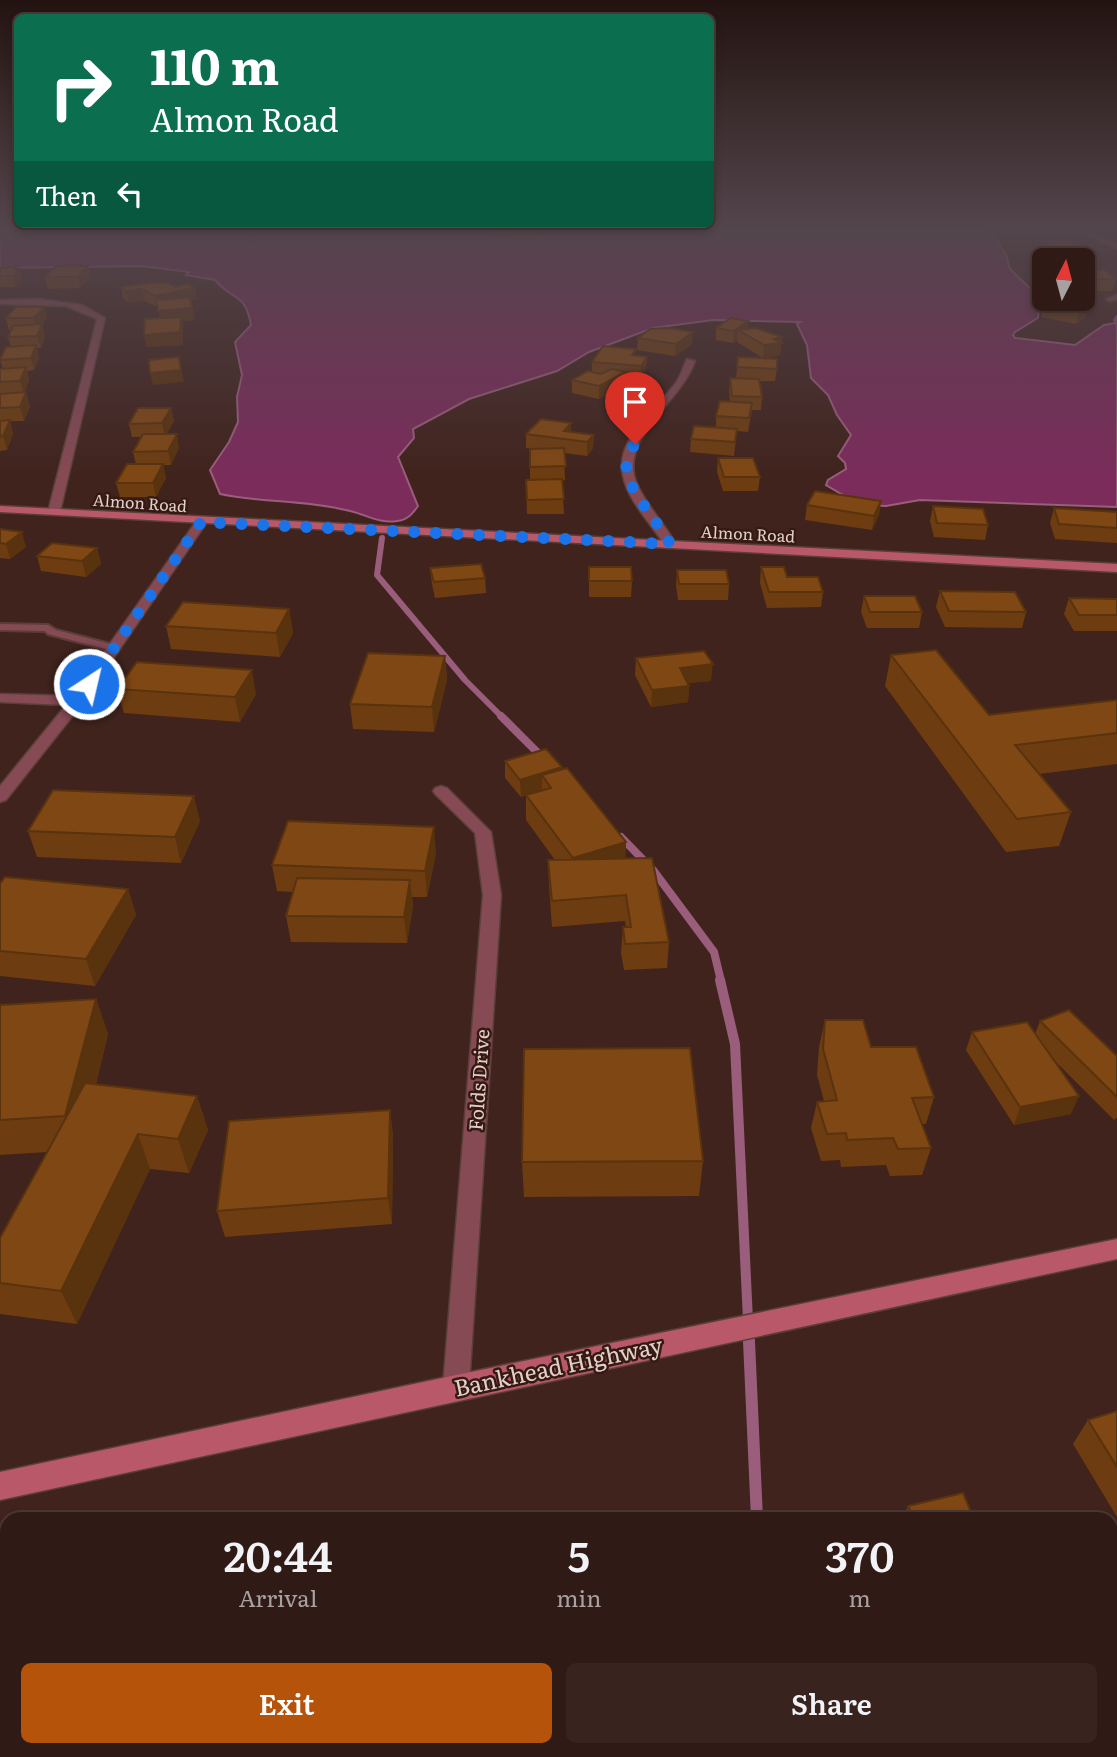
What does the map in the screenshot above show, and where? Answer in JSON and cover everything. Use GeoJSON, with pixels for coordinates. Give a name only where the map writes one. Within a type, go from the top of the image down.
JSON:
{"type":"FeatureCollection","features":[{"type":"Feature","properties":{"kind":"street"},"geometry":{"type":"LineString","coordinates":[[54,512],[101,318],[93,312]]}},
{"type":"Feature","properties":{"kind":"street"},"geometry":{"type":"LineString","coordinates":[[670,544],[636,493],[628,475],[627,459],[639,433],[683,379],[691,361]]}},
{"type":"Feature","properties":{"kind":"street","name":"Almon Road"},"geometry":{"type":"LineString","coordinates":[[0,509],[201,522],[1117,568]]}},
{"type":"Feature","properties":{"kind":"street"},"geometry":{"type":"LineString","coordinates":[[0,797],[77,701],[201,522]]}},
{"type":"Feature","properties":{"kind":"street"},"geometry":{"type":"LineString","coordinates":[[0,698],[77,701]]}},
{"type":"Feature","properties":{"kind":"street","name":"Folds Drive"},"geometry":{"type":"LineString","coordinates":[[441,791],[483,832],[492,895],[456,1387]]}},
{"type":"Feature","properties":{"kind":"street","name":"Bankhead Highway"},"geometry":{"type":"LineString","coordinates":[[0,1486],[456,1387],[1117,1249]]}},
{"type":"Feature","properties":{"kind":"lane"},"geometry":{"type":"LineString","coordinates":[[0,627],[48,628],[52,632],[114,648]]}},
{"type":"Feature","properties":{"kind":"shaded area"},"geometry":{"type":"Polygon","coordinates":[[[248,312],[1039,312],[1038,318],[1015,332],[1015,338],[1075,345],[1104,325],[1116,323],[1114,320],[1117,316],[1117,507],[920,500],[886,506],[860,505],[826,485],[828,480],[846,469],[845,463],[838,456],[851,435],[837,415],[828,395],[811,378],[807,345],[797,324],[800,322],[713,320],[653,328],[589,352],[557,371],[469,399],[413,429],[414,438],[398,457],[418,506],[404,519],[385,521],[334,507],[220,494],[210,470],[229,442],[238,422],[237,397],[242,375],[235,342],[251,325],[248,312]]]}},
{"type":"Feature","properties":{"kind":"building"},"geometry":{"type":"Polygon","coordinates":[[[11,312],[39,312],[34,318],[6,318],[11,312]]]}},
{"type":"Feature","properties":{"kind":"building"},"geometry":{"type":"Polygon","coordinates":[[[181,317],[180,332],[144,335],[145,319],[181,317]]]}},
{"type":"Feature","properties":{"kind":"building"},"geometry":{"type":"Polygon","coordinates":[[[731,318],[748,321],[734,331],[716,328],[731,318]]]}},
{"type":"Feature","properties":{"kind":"building"},"geometry":{"type":"Polygon","coordinates":[[[42,324],[37,336],[8,337],[13,326],[42,324]]]}},
{"type":"Feature","properties":{"kind":"building"},"geometry":{"type":"Polygon","coordinates":[[[669,328],[693,332],[676,344],[638,338],[650,329],[669,328]]]}},
{"type":"Feature","properties":{"kind":"building"},"geometry":{"type":"Polygon","coordinates":[[[756,328],[782,337],[774,339],[782,343],[764,345],[738,330],[756,328]]]}},
{"type":"Feature","properties":{"kind":"building"},"geometry":{"type":"Polygon","coordinates":[[[36,345],[31,358],[0,360],[6,347],[36,345]]]}},
{"type":"Feature","properties":{"kind":"building"},"geometry":{"type":"Polygon","coordinates":[[[603,346],[636,349],[632,355],[647,357],[641,366],[592,362],[603,346]]]}},
{"type":"Feature","properties":{"kind":"building"},"geometry":{"type":"Polygon","coordinates":[[[179,357],[181,370],[150,373],[149,360],[179,357]]]}},
{"type":"Feature","properties":{"kind":"building"},"geometry":{"type":"Polygon","coordinates":[[[738,357],[777,359],[777,369],[737,367],[738,357]]]}},
{"type":"Feature","properties":{"kind":"building"},"geometry":{"type":"Polygon","coordinates":[[[26,367],[20,381],[0,382],[0,369],[26,367]]]}},
{"type":"Feature","properties":{"kind":"building"},"geometry":{"type":"Polygon","coordinates":[[[612,369],[626,372],[599,386],[572,380],[588,371],[601,374],[612,369]]]}},
{"type":"Feature","properties":{"kind":"building"},"geometry":{"type":"Polygon","coordinates":[[[730,378],[759,379],[762,397],[732,396],[730,378]]]}},
{"type":"Feature","properties":{"kind":"building"},"geometry":{"type":"Polygon","coordinates":[[[26,392],[20,407],[0,408],[0,394],[26,392]]]}},
{"type":"Feature","properties":{"kind":"building"},"geometry":{"type":"Polygon","coordinates":[[[720,401],[752,403],[749,418],[716,416],[720,401]]]}},
{"type":"Feature","properties":{"kind":"building"},"geometry":{"type":"Polygon","coordinates":[[[138,408],[171,408],[162,423],[129,424],[138,408]]]}},
{"type":"Feature","properties":{"kind":"building"},"geometry":{"type":"Polygon","coordinates":[[[541,419],[571,423],[564,431],[594,435],[587,442],[526,434],[541,419]]]}},
{"type":"Feature","properties":{"kind":"building"},"geometry":{"type":"Polygon","coordinates":[[[10,420],[3,436],[0,437],[0,421],[10,420]]]}},
{"type":"Feature","properties":{"kind":"building"},"geometry":{"type":"Polygon","coordinates":[[[694,426],[737,429],[735,442],[691,439],[694,426]]]}},
{"type":"Feature","properties":{"kind":"building"},"geometry":{"type":"Polygon","coordinates":[[[143,434],[177,434],[168,451],[133,452],[143,434]]]}},
{"type":"Feature","properties":{"kind":"building"},"geometry":{"type":"Polygon","coordinates":[[[564,448],[566,466],[530,467],[530,449],[564,448]]]}},
{"type":"Feature","properties":{"kind":"building"},"geometry":{"type":"Polygon","coordinates":[[[718,458],[753,458],[760,477],[724,477],[718,458]]]}},
{"type":"Feature","properties":{"kind":"building"},"geometry":{"type":"Polygon","coordinates":[[[127,464],[163,464],[153,483],[116,483],[127,464]]]}},
{"type":"Feature","properties":{"kind":"building"},"geometry":{"type":"Polygon","coordinates":[[[562,479],[564,499],[527,500],[526,480],[562,479]]]}},
{"type":"Feature","properties":{"kind":"building"},"geometry":{"type":"Polygon","coordinates":[[[815,491],[881,501],[874,516],[807,505],[815,491]]]}},
{"type":"Feature","properties":{"kind":"building"},"geometry":{"type":"Polygon","coordinates":[[[933,506],[983,509],[988,525],[937,523],[933,506]]]}},
{"type":"Feature","properties":{"kind":"building"},"geometry":{"type":"Polygon","coordinates":[[[1054,508],[1117,512],[1117,528],[1059,524],[1054,508]]]}},
{"type":"Feature","properties":{"kind":"building"},"geometry":{"type":"Polygon","coordinates":[[[0,529],[22,532],[6,544],[0,543],[0,529]]]}},
{"type":"Feature","properties":{"kind":"building"},"geometry":{"type":"Polygon","coordinates":[[[52,543],[97,548],[82,561],[37,556],[52,543]]]}},
{"type":"Feature","properties":{"kind":"building"},"geometry":{"type":"Polygon","coordinates":[[[481,564],[485,578],[434,582],[430,568],[481,564]]]}},
{"type":"Feature","properties":{"kind":"building"},"geometry":{"type":"Polygon","coordinates":[[[589,567],[631,567],[632,581],[589,581],[589,567]]]}},
{"type":"Feature","properties":{"kind":"building"},"geometry":{"type":"Polygon","coordinates":[[[761,567],[784,567],[787,577],[818,577],[823,592],[769,592],[761,567]]]}},
{"type":"Feature","properties":{"kind":"building"},"geometry":{"type":"Polygon","coordinates":[[[677,570],[726,570],[729,584],[679,584],[677,570]]]}},
{"type":"Feature","properties":{"kind":"building"},"geometry":{"type":"Polygon","coordinates":[[[940,591],[1015,592],[1026,612],[949,611],[940,591]]]}},
{"type":"Feature","properties":{"kind":"building"},"geometry":{"type":"Polygon","coordinates":[[[864,596],[915,596],[922,612],[870,612],[864,596]]]}},
{"type":"Feature","properties":{"kind":"building"},"geometry":{"type":"Polygon","coordinates":[[[1069,598],[1117,599],[1117,615],[1079,615],[1069,598]]]}},
{"type":"Feature","properties":{"kind":"building"},"geometry":{"type":"Polygon","coordinates":[[[183,602],[289,609],[276,633],[166,626],[183,602]]]}},
{"type":"Feature","properties":{"kind":"building"},"geometry":{"type":"Polygon","coordinates":[[[936,650],[989,715],[1117,700],[1117,733],[1015,745],[1071,812],[1017,819],[891,655],[936,650]]]}},
{"type":"Feature","properties":{"kind":"building"},"geometry":{"type":"Polygon","coordinates":[[[704,651],[713,664],[680,668],[689,686],[652,690],[636,658],[704,651]]]}},
{"type":"Feature","properties":{"kind":"building"},"geometry":{"type":"Polygon","coordinates":[[[368,653],[445,656],[432,707],[350,704],[368,653]]]}},
{"type":"Feature","properties":{"kind":"building"},"geometry":{"type":"Polygon","coordinates":[[[137,662],[252,670],[235,697],[117,689],[137,662]]]}},
{"type":"Feature","properties":{"kind":"building"},"geometry":{"type":"Polygon","coordinates":[[[546,749],[562,767],[520,780],[505,761],[546,749]]]}},
{"type":"Feature","properties":{"kind":"building"},"geometry":{"type":"Polygon","coordinates":[[[567,768],[626,842],[573,858],[526,795],[551,788],[542,775],[567,768]]]}},
{"type":"Feature","properties":{"kind":"building"},"geometry":{"type":"Polygon","coordinates":[[[53,790],[194,796],[175,837],[28,831],[53,790]]]}},
{"type":"Feature","properties":{"kind":"building"},"geometry":{"type":"Polygon","coordinates":[[[288,821],[434,827],[425,871],[272,865],[288,821]]]}},
{"type":"Feature","properties":{"kind":"building"},"geometry":{"type":"Polygon","coordinates":[[[652,858],[669,942],[625,944],[623,927],[631,927],[626,895],[552,901],[548,860],[652,858]]]}},
{"type":"Feature","properties":{"kind":"building"},"geometry":{"type":"Polygon","coordinates":[[[5,877],[128,889],[86,959],[0,951],[0,884],[5,877]]]}},
{"type":"Feature","properties":{"kind":"building"},"geometry":{"type":"Polygon","coordinates":[[[297,878],[410,880],[404,917],[286,916],[297,878]]]}},
{"type":"Feature","properties":{"kind":"building"},"geometry":{"type":"Polygon","coordinates":[[[96,999],[65,1116],[0,1120],[0,1005],[96,999]]]}},
{"type":"Feature","properties":{"kind":"building"},"geometry":{"type":"Polygon","coordinates":[[[1069,1010],[1117,1056],[1117,1097],[1040,1021],[1069,1010]]]}},
{"type":"Feature","properties":{"kind":"building"},"geometry":{"type":"Polygon","coordinates":[[[825,1020],[863,1020],[871,1047],[916,1047],[934,1097],[912,1098],[931,1148],[898,1149],[893,1138],[847,1140],[846,1133],[827,1134],[817,1102],[837,1100],[823,1049],[825,1020]]]}},
{"type":"Feature","properties":{"kind":"building"},"geometry":{"type":"Polygon","coordinates":[[[1027,1022],[1079,1096],[1020,1107],[972,1032],[1027,1022]]]}},
{"type":"Feature","properties":{"kind":"building"},"geometry":{"type":"Polygon","coordinates":[[[690,1048],[703,1161],[522,1162],[524,1049],[690,1048]]]}},
{"type":"Feature","properties":{"kind":"building"},"geometry":{"type":"Polygon","coordinates":[[[85,1083],[197,1096],[178,1139],[138,1134],[61,1291],[0,1283],[0,1238],[85,1083]]]}},
{"type":"Feature","properties":{"kind":"building"},"geometry":{"type":"Polygon","coordinates":[[[390,1110],[388,1198],[217,1211],[229,1121],[390,1110]]]}},
{"type":"Feature","properties":{"kind":"building"},"geometry":{"type":"Polygon","coordinates":[[[1117,1411],[1117,1467],[1088,1420],[1117,1411]]]}},
{"type":"Feature","properties":{"kind":"building"},"geometry":{"type":"Polygon","coordinates":[[[963,1493],[971,1512],[911,1512],[908,1506],[963,1493]]]}},
{"type":"Feature","properties":{"kind":"waterway"},"geometry":{"type":"LineString","coordinates":[[382,538],[377,575],[465,680],[543,758]]}},
{"type":"Feature","properties":{"kind":"waterway"},"geometry":{"type":"LineString","coordinates":[[621,837],[653,870],[714,952],[721,981]]}},
{"type":"Feature","properties":{"kind":"waterway"},"geometry":{"type":"LineString","coordinates":[[720,980],[735,1044],[748,1321]]}},
{"type":"Feature","properties":{"kind":"waterway"},"geometry":{"type":"LineString","coordinates":[[748,1319],[757,1512]]}},
{"type":"Feature","properties":{"kind":"route"},"geometry":{"type":"LineString","coordinates":[[89,684],[201,522],[670,544],[636,493],[628,475],[627,459],[635,444]]}}]}
